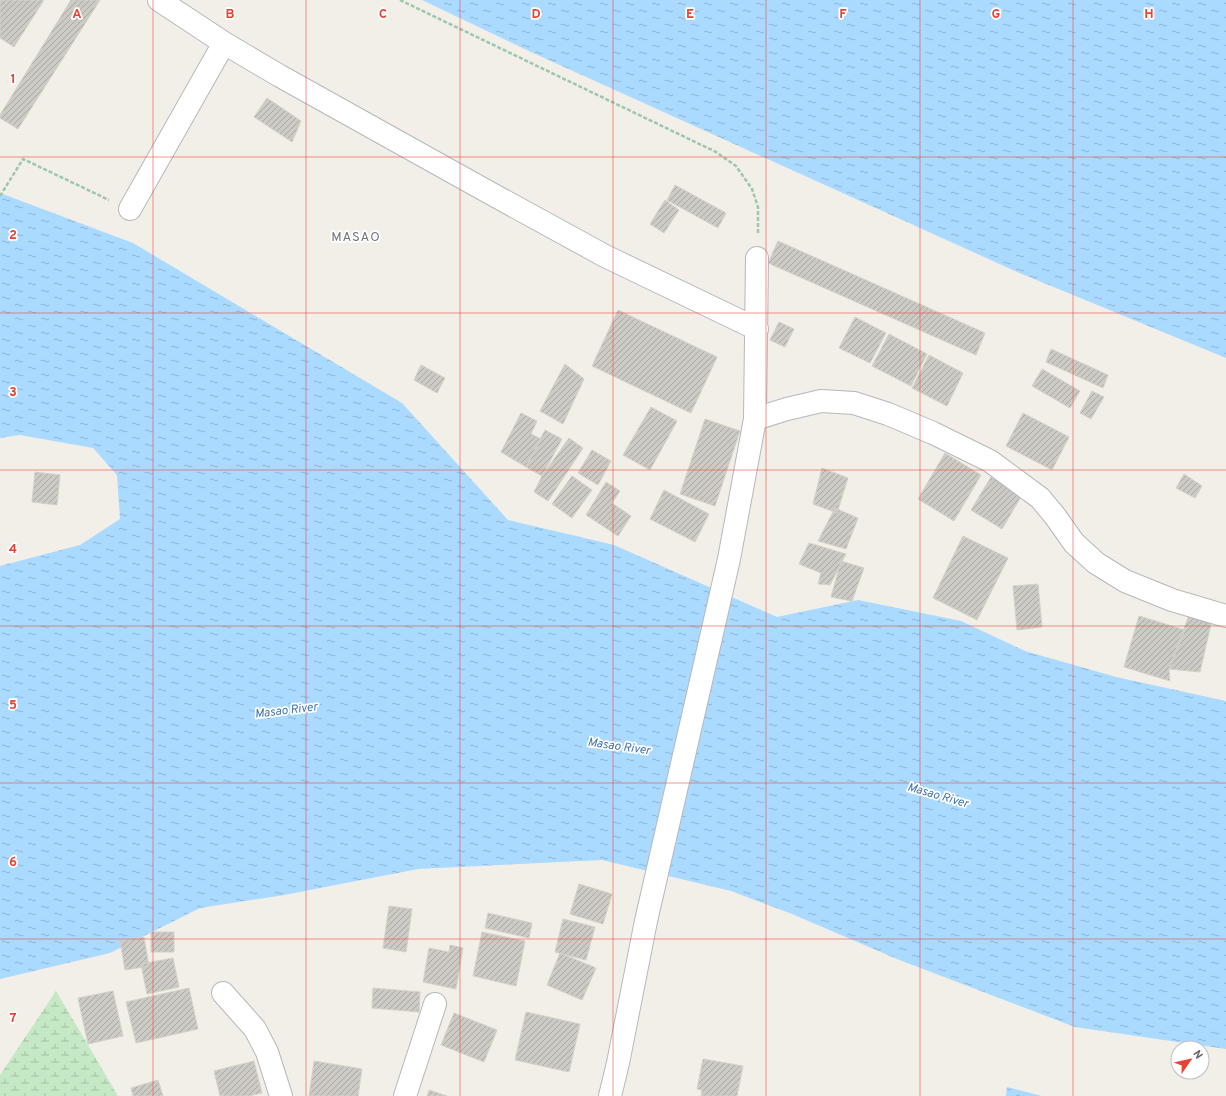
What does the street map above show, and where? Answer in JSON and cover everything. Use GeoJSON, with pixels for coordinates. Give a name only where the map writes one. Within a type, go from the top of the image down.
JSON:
{"type":"FeatureCollection","features":[{"type":"Feature","properties":{"kind":"street"},"geometry":{"type":"LineString","coordinates":[[159,0],[224,43],[280,76],[490,193],[606,256],[757,329]]}},
{"type":"Feature","properties":{"kind":"street"},"geometry":{"type":"LineString","coordinates":[[130,210],[224,43]]}},
{"type":"Feature","properties":{"kind":"street"},"geometry":{"type":"LineString","coordinates":[[610,1096],[646,921],[729,559],[756,419],[757,258]]}},
{"type":"Feature","properties":{"kind":"street"},"geometry":{"type":"LineString","coordinates":[[756,419],[787,409],[821,401],[854,403],[888,414],[933,433],[990,461],[1040,498],[1074,543],[1096,563],[1131,584],[1172,600],[1226,616]]}},
{"type":"Feature","properties":{"kind":"street"},"geometry":{"type":"LineString","coordinates":[[223,993],[255,1029],[267,1052],[281,1096]]}},
{"type":"Feature","properties":{"kind":"street"},"geometry":{"type":"LineString","coordinates":[[404,1096],[436,1004]]}},
{"type":"Feature","properties":{"kind":"path"},"geometry":{"type":"LineString","coordinates":[[400,0],[716,152],[736,166],[752,189],[758,206],[757,258]]}},
{"type":"Feature","properties":{"kind":"path"},"geometry":{"type":"LineString","coordinates":[[0,196],[23,159],[130,210]]}},
{"type":"Feature","properties":{"kind":"green space"},"geometry":{"type":"Polygon","coordinates":[[[56,991],[118,1096],[0,1096],[0,1075],[56,991]]]}},
{"type":"Feature","properties":{"kind":"water"},"geometry":{"type":"Polygon","coordinates":[[[422,0],[1226,0],[1226,358],[1015,271],[531,52],[422,0]]]}},
{"type":"Feature","properties":{"kind":"water","name":"Masao River"},"geometry":{"type":"Polygon","coordinates":[[[0,193],[133,243],[402,403],[508,520],[614,545],[777,617],[858,600],[961,621],[1025,651],[1116,677],[1226,701],[1226,1049],[1210,1047],[1210,1040],[1170,1041],[1075,1027],[897,959],[792,914],[731,891],[602,860],[418,869],[284,895],[200,908],[110,953],[0,979],[0,566],[80,545],[120,519],[117,475],[93,448],[20,435],[0,438],[0,193]]]}},
{"type":"Feature","properties":{"kind":"water"},"geometry":{"type":"Polygon","coordinates":[[[1007,1087],[1042,1096],[1006,1096],[1007,1087]]]}},
{"type":"Feature","properties":{"kind":"building"},"geometry":{"type":"Polygon","coordinates":[[[0,0],[44,0],[14,47],[0,38],[0,0]]]}},
{"type":"Feature","properties":{"kind":"building"},"geometry":{"type":"Polygon","coordinates":[[[71,0],[100,0],[18,129],[0,118],[0,115],[71,0]]]}},
{"type":"Feature","properties":{"kind":"building"},"geometry":{"type":"Polygon","coordinates":[[[267,98],[301,121],[292,142],[254,117],[267,98]]]}},
{"type":"Feature","properties":{"kind":"building"},"geometry":{"type":"Polygon","coordinates":[[[675,185],[726,213],[718,228],[667,200],[675,185]]]}},
{"type":"Feature","properties":{"kind":"building"},"geometry":{"type":"Polygon","coordinates":[[[665,200],[679,210],[664,233],[650,224],[665,200]]]}},
{"type":"Feature","properties":{"kind":"building"},"geometry":{"type":"Polygon","coordinates":[[[778,241],[985,333],[976,355],[768,263],[778,241]]]}},
{"type":"Feature","properties":{"kind":"building"},"geometry":{"type":"Polygon","coordinates":[[[618,310],[717,357],[691,413],[592,366],[618,310]]]}},
{"type":"Feature","properties":{"kind":"building"},"geometry":{"type":"Polygon","coordinates":[[[855,317],[886,333],[870,363],[839,348],[855,317]]]}},
{"type":"Feature","properties":{"kind":"building"},"geometry":{"type":"Polygon","coordinates":[[[779,322],[794,329],[785,347],[770,340],[779,322]]]}},
{"type":"Feature","properties":{"kind":"building"},"geometry":{"type":"Polygon","coordinates":[[[889,334],[927,354],[911,386],[872,366],[889,334]]]}},
{"type":"Feature","properties":{"kind":"building"},"geometry":{"type":"Polygon","coordinates":[[[1051,349],[1108,375],[1103,388],[1046,362],[1051,349]]]}},
{"type":"Feature","properties":{"kind":"building"},"geometry":{"type":"Polygon","coordinates":[[[929,355],[963,373],[947,406],[912,388],[929,355]]]}},
{"type":"Feature","properties":{"kind":"building"},"geometry":{"type":"Polygon","coordinates":[[[565,364],[584,379],[563,424],[540,411],[565,364]]]}},
{"type":"Feature","properties":{"kind":"building"},"geometry":{"type":"Polygon","coordinates":[[[421,365],[445,378],[437,393],[414,380],[421,365]]]}},
{"type":"Feature","properties":{"kind":"building"},"geometry":{"type":"Polygon","coordinates":[[[1042,369],[1080,391],[1070,408],[1032,386],[1042,369]]]}},
{"type":"Feature","properties":{"kind":"building"},"geometry":{"type":"Polygon","coordinates":[[[1092,391],[1104,397],[1091,419],[1080,413],[1092,391]]]}},
{"type":"Feature","properties":{"kind":"building"},"geometry":{"type":"Polygon","coordinates":[[[651,407],[677,421],[650,470],[623,455],[651,407]]]}},
{"type":"Feature","properties":{"kind":"building"},"geometry":{"type":"Polygon","coordinates":[[[521,413],[537,421],[531,434],[541,439],[526,467],[501,452],[521,413]]]}},
{"type":"Feature","properties":{"kind":"building"},"geometry":{"type":"Polygon","coordinates":[[[1023,413],[1069,437],[1052,470],[1006,446],[1023,413]]]}},
{"type":"Feature","properties":{"kind":"building"},"geometry":{"type":"Polygon","coordinates":[[[705,419],[740,431],[715,506],[680,494],[705,419]]]}},
{"type":"Feature","properties":{"kind":"building"},"geometry":{"type":"Polygon","coordinates":[[[545,430],[562,439],[542,476],[526,467],[545,430]]]}},
{"type":"Feature","properties":{"kind":"building"},"geometry":{"type":"Polygon","coordinates":[[[569,438],[583,448],[548,501],[534,492],[542,476],[569,438]]]}},
{"type":"Feature","properties":{"kind":"building"},"geometry":{"type":"Polygon","coordinates":[[[592,450],[611,461],[598,485],[578,473],[592,450]]]}},
{"type":"Feature","properties":{"kind":"building"},"geometry":{"type":"Polygon","coordinates":[[[945,453],[981,475],[954,521],[918,499],[945,453]]]}},
{"type":"Feature","properties":{"kind":"building"},"geometry":{"type":"Polygon","coordinates":[[[822,468],[848,478],[837,513],[813,504],[822,468]]]}},
{"type":"Feature","properties":{"kind":"building"},"geometry":{"type":"Polygon","coordinates":[[[35,472],[60,475],[57,505],[32,502],[35,472]]]}},
{"type":"Feature","properties":{"kind":"building"},"geometry":{"type":"Polygon","coordinates":[[[1184,474],[1202,486],[1195,498],[1176,488],[1184,474]]]}},
{"type":"Feature","properties":{"kind":"building"},"geometry":{"type":"Polygon","coordinates":[[[572,476],[592,490],[572,518],[552,504],[572,476]]]}},
{"type":"Feature","properties":{"kind":"building"},"geometry":{"type":"Polygon","coordinates":[[[991,477],[1022,495],[1002,529],[971,510],[991,477]]]}},
{"type":"Feature","properties":{"kind":"building"},"geometry":{"type":"Polygon","coordinates":[[[606,482],[620,491],[612,503],[631,516],[618,536],[586,515],[606,482]]]}},
{"type":"Feature","properties":{"kind":"building"},"geometry":{"type":"Polygon","coordinates":[[[664,490],[709,514],[695,542],[650,519],[664,490]]]}},
{"type":"Feature","properties":{"kind":"building"},"geometry":{"type":"Polygon","coordinates":[[[835,508],[858,518],[846,549],[818,541],[835,508]]]}},
{"type":"Feature","properties":{"kind":"building"},"geometry":{"type":"Polygon","coordinates":[[[963,536],[1008,558],[977,620],[933,598],[963,536]]]}},
{"type":"Feature","properties":{"kind":"building"},"geometry":{"type":"Polygon","coordinates":[[[809,543],[846,554],[830,585],[818,584],[821,573],[799,564],[809,543]]]}},
{"type":"Feature","properties":{"kind":"building"},"geometry":{"type":"Polygon","coordinates":[[[841,561],[864,568],[852,601],[831,597],[841,561]]]}},
{"type":"Feature","properties":{"kind":"building"},"geometry":{"type":"Polygon","coordinates":[[[1038,584],[1042,627],[1017,630],[1013,586],[1038,584]]]}},
{"type":"Feature","properties":{"kind":"building"},"geometry":{"type":"Polygon","coordinates":[[[1189,615],[1212,620],[1200,672],[1169,669],[1189,615]]]}},
{"type":"Feature","properties":{"kind":"building"},"geometry":{"type":"Polygon","coordinates":[[[1139,616],[1185,630],[1169,669],[1170,681],[1124,667],[1139,616]]]}},
{"type":"Feature","properties":{"kind":"building"},"geometry":{"type":"Polygon","coordinates":[[[579,884],[612,894],[603,924],[570,914],[579,884]]]}},
{"type":"Feature","properties":{"kind":"building"},"geometry":{"type":"Polygon","coordinates":[[[389,906],[412,909],[406,952],[383,948],[389,906]]]}},
{"type":"Feature","properties":{"kind":"building"},"geometry":{"type":"Polygon","coordinates":[[[488,913],[532,923],[529,938],[485,928],[488,913]]]}},
{"type":"Feature","properties":{"kind":"building"},"geometry":{"type":"Polygon","coordinates":[[[563,919],[595,927],[586,960],[555,952],[563,919]]]}},
{"type":"Feature","properties":{"kind":"building"},"geometry":{"type":"Polygon","coordinates":[[[151,932],[174,932],[174,952],[151,952],[151,932]]]}},
{"type":"Feature","properties":{"kind":"building"},"geometry":{"type":"Polygon","coordinates":[[[482,932],[525,941],[516,986],[473,976],[482,932]]]}},
{"type":"Feature","properties":{"kind":"building"},"geometry":{"type":"Polygon","coordinates":[[[144,937],[149,966],[125,970],[120,941],[144,937]]]}},
{"type":"Feature","properties":{"kind":"building"},"geometry":{"type":"Polygon","coordinates":[[[450,945],[463,948],[456,989],[423,982],[429,948],[449,952],[450,945]]]}},
{"type":"Feature","properties":{"kind":"building"},"geometry":{"type":"Polygon","coordinates":[[[560,953],[596,968],[582,1000],[547,985],[560,953]]]}},
{"type":"Feature","properties":{"kind":"building"},"geometry":{"type":"Polygon","coordinates":[[[173,958],[179,987],[147,994],[141,964],[173,958]]]}},
{"type":"Feature","properties":{"kind":"building"},"geometry":{"type":"Polygon","coordinates":[[[189,988],[198,1029],[136,1043],[126,1002],[189,988]]]}},
{"type":"Feature","properties":{"kind":"building"},"geometry":{"type":"Polygon","coordinates":[[[373,988],[420,992],[419,1012],[372,1008],[373,988]]]}},
{"type":"Feature","properties":{"kind":"building"},"geometry":{"type":"Polygon","coordinates":[[[113,991],[123,1036],[88,1044],[78,998],[113,991]]]}},
{"type":"Feature","properties":{"kind":"building"},"geometry":{"type":"Polygon","coordinates":[[[526,1012],[580,1024],[569,1072],[515,1060],[526,1012]]]}},
{"type":"Feature","properties":{"kind":"building"},"geometry":{"type":"Polygon","coordinates":[[[454,1013],[497,1030],[484,1062],[441,1045],[454,1013]]]}},
{"type":"Feature","properties":{"kind":"building"},"geometry":{"type":"Polygon","coordinates":[[[703,1059],[743,1066],[737,1096],[701,1096],[702,1090],[697,1089],[703,1059]]]}},
{"type":"Feature","properties":{"kind":"building"},"geometry":{"type":"Polygon","coordinates":[[[254,1061],[262,1093],[249,1096],[220,1096],[214,1071],[254,1061]]]}},
{"type":"Feature","properties":{"kind":"building"},"geometry":{"type":"Polygon","coordinates":[[[314,1061],[362,1069],[358,1096],[309,1096],[314,1061]]]}},
{"type":"Feature","properties":{"kind":"building"},"geometry":{"type":"Polygon","coordinates":[[[158,1080],[163,1096],[133,1096],[131,1088],[158,1080]]]}},
{"type":"Feature","properties":{"kind":"building"},"geometry":{"type":"Polygon","coordinates":[[[429,1090],[447,1096],[427,1096],[429,1090]]]}},
{"type":"Feature","properties":{"kind":"district","name":"MASAO"},"geometry":{"type":"Point","coordinates":[356,236]}}]}
